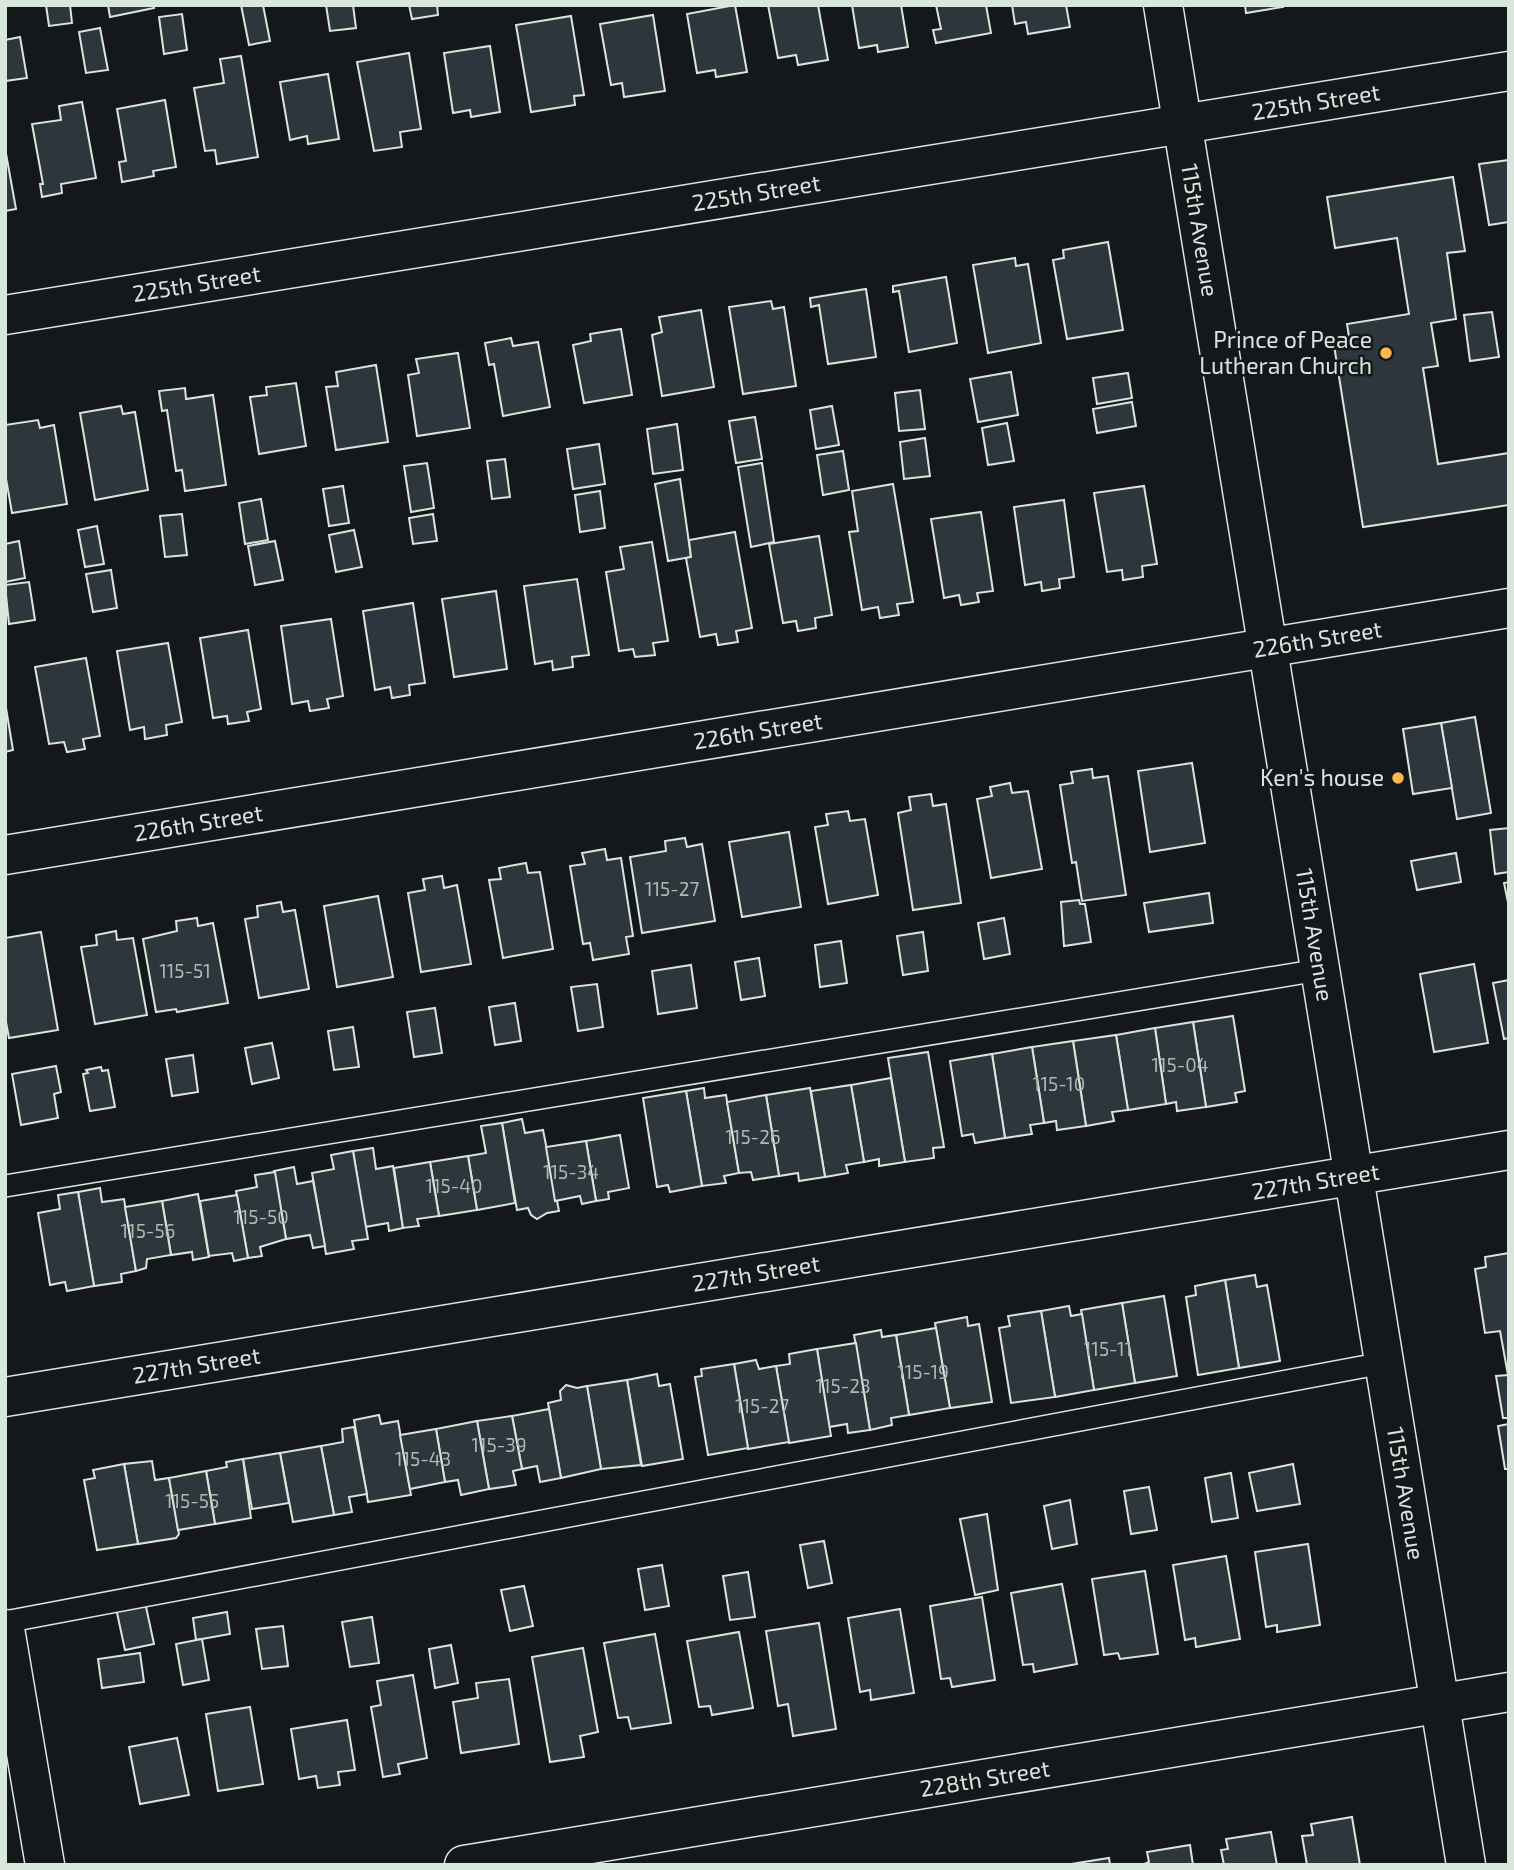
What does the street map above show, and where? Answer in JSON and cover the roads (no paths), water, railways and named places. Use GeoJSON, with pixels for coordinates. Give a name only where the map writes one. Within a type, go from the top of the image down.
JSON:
{"type":"FeatureCollection","features":[{"type":"Feature","properties":{"kind":"street","name":"115th Avenue"},"geometry":{"type":"LineString","coordinates":[[1163,5],[1466,1865]]}},
{"type":"Feature","properties":{"kind":"street","name":"225th Street"},"geometry":{"type":"LineString","coordinates":[[5,315],[1509,71]]}},
{"type":"Feature","properties":{"kind":"street","name":"226th Street"},"geometry":{"type":"LineString","coordinates":[[5,855],[1509,608]]}},
{"type":"Feature","properties":{"kind":"street","name":"227th Street"},"geometry":{"type":"LineString","coordinates":[[5,1397],[1509,1150]]}},
{"type":"Feature","properties":{"kind":"street"},"geometry":{"type":"LineString","coordinates":[[6,1638],[45,1865]]}},
{"type":"Feature","properties":{"kind":"street","name":"228th Street"},"geometry":{"type":"LineString","coordinates":[[464,1865],[1509,1692]]}},
{"type":"Feature","properties":{"kind":"lane"},"geometry":{"type":"LineString","coordinates":[[5,1186],[1320,970]]}},
{"type":"Feature","properties":{"kind":"lane"},"geometry":{"type":"LineString","coordinates":[[6,1638],[1383,1363]]}},
{"type":"Feature","properties":{"kind":"place","name":"Prince of Peace Lutheran Church"},"geometry":{"type":"Point","coordinates":[1386,353]}},
{"type":"Feature","properties":{"kind":"place","name":"Ken's house"},"geometry":{"type":"Point","coordinates":[1398,778]}}]}
